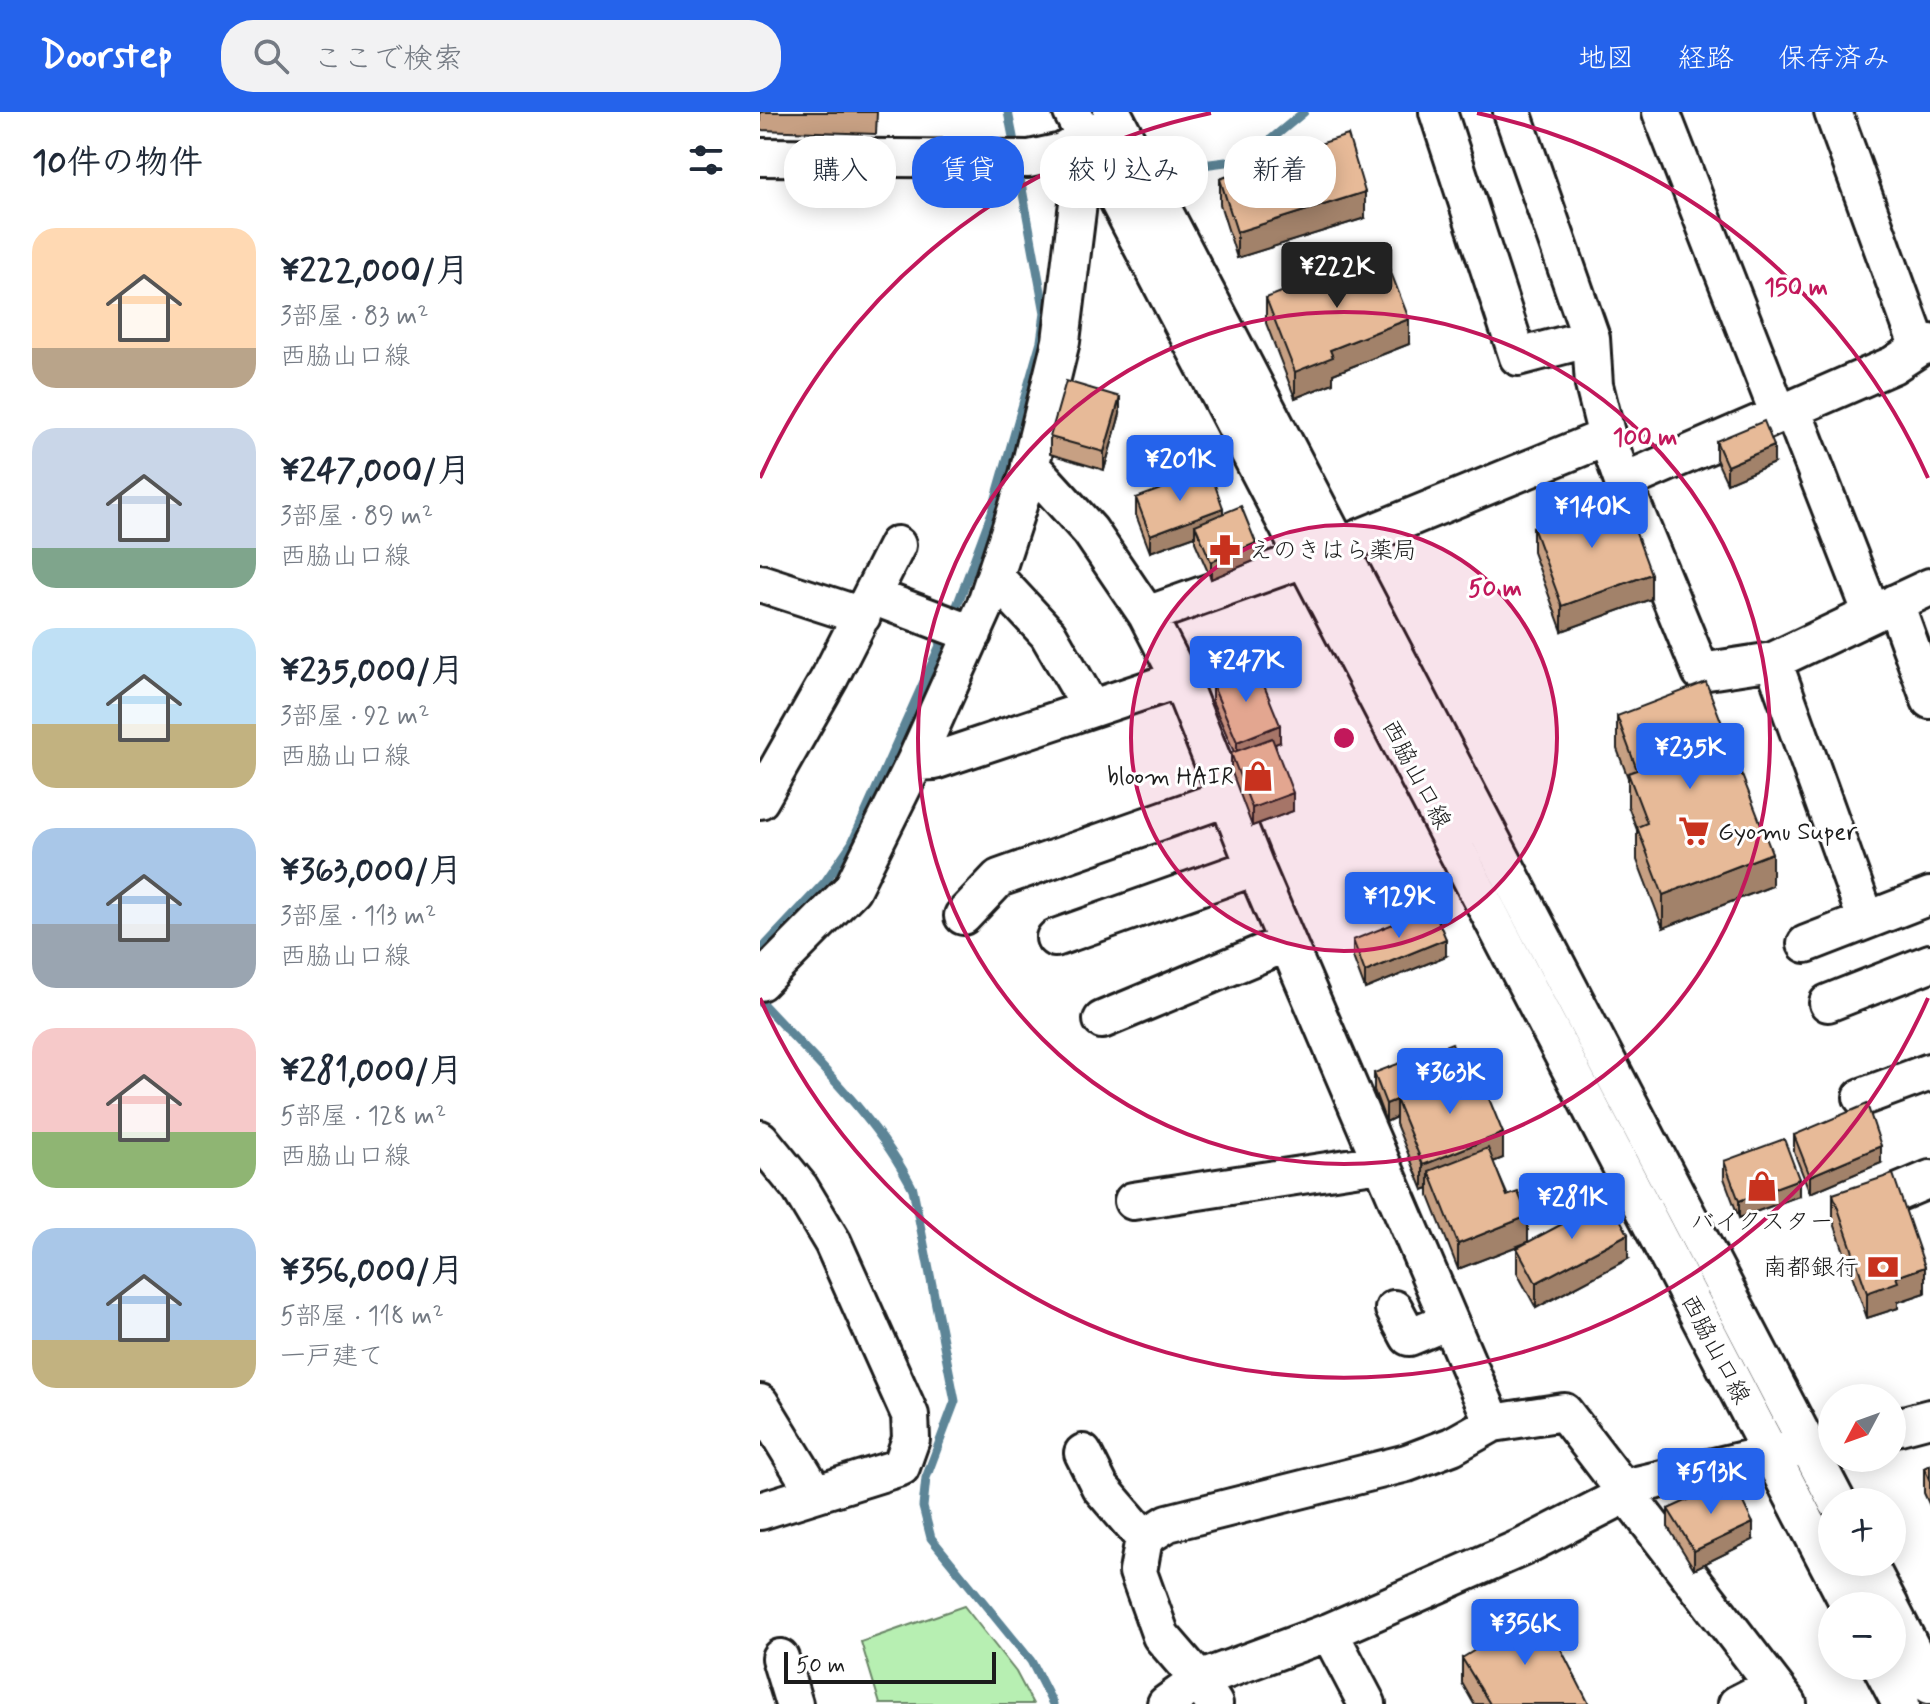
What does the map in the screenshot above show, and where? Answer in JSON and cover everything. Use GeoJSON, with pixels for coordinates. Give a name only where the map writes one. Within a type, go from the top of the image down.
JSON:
{"type":"FeatureCollection","features":[{"type":"Feature","properties":{"kind":"street"},"geometry":{"type":"LineString","coordinates":[[1438,112],[1518,357],[1591,338]]}},
{"type":"Feature","properties":{"kind":"street"},"geometry":{"type":"LineString","coordinates":[[1512,112],[1591,338],[1594,385],[1607,437],[1701,672],[1773,661],[1930,587]]}},
{"type":"Feature","properties":{"kind":"street"},"geometry":{"type":"LineString","coordinates":[[1661,112],[1785,412],[1930,700]]}},
{"type":"Feature","properties":{"kind":"street"},"geometry":{"type":"LineString","coordinates":[[1623,482],[1893,365],[1924,346],[1833,112]]}},
{"type":"Feature","properties":{"kind":"street"},"geometry":{"type":"LineString","coordinates":[[760,157],[1017,159],[1062,152],[1104,119]]}},
{"type":"Feature","properties":{"kind":"street"},"geometry":{"type":"LineString","coordinates":[[760,982],[852,889],[915,762],[973,634],[1027,477],[1061,341],[1104,119]]}},
{"type":"Feature","properties":{"kind":"street","name":"西脇山口線"},"geometry":{"type":"LineString","coordinates":[[1104,119],[1340,546],[1818,1440]]}},
{"type":"Feature","properties":{"kind":"street","name":"西脇山口線"},"geometry":{"type":"LineString","coordinates":[[1104,119],[1304,559],[1843,1592]]}},
{"type":"Feature","properties":{"kind":"street"},"geometry":{"type":"LineString","coordinates":[[1147,615],[1340,546],[1607,437]]}},
{"type":"Feature","properties":{"kind":"street"},"geometry":{"type":"LineString","coordinates":[[1027,477],[1090,531],[1147,615],[1276,948],[1320,1043],[1439,1325],[1493,1423]]}},
{"type":"Feature","properties":{"kind":"street"},"geometry":{"type":"LineString","coordinates":[[760,800],[773,749],[867,606],[897,545]]}},
{"type":"Feature","properties":{"kind":"street"},"geometry":{"type":"LineString","coordinates":[[995,577],[1048,634],[1091,708]]}},
{"type":"Feature","properties":{"kind":"street"},"geometry":{"type":"LineString","coordinates":[[760,583],[930,619],[973,634]]}},
{"type":"Feature","properties":{"kind":"street"},"geometry":{"type":"LineString","coordinates":[[1773,661],[1861,905]]}},
{"type":"Feature","properties":{"kind":"street"},"geometry":{"type":"LineString","coordinates":[[915,762],[934,761],[1171,681]]}},
{"type":"Feature","properties":{"kind":"street"},"geometry":{"type":"LineString","coordinates":[[963,916],[999,878],[1217,801]]}},
{"type":"Feature","properties":{"kind":"street"},"geometry":{"type":"LineString","coordinates":[[1055,938],[1245,870]]}},
{"type":"Feature","properties":{"kind":"street"},"geometry":{"type":"LineString","coordinates":[[1806,944],[1930,896]]}},
{"type":"Feature","properties":{"kind":"street"},"geometry":{"type":"LineString","coordinates":[[1102,1020],[1276,948]]}},
{"type":"Feature","properties":{"kind":"street"},"geometry":{"type":"LineString","coordinates":[[1828,1003],[1930,963]]}},
{"type":"Feature","properties":{"kind":"street"},"geometry":{"type":"LineString","coordinates":[[1862,1097],[1930,1072]]}},
{"type":"Feature","properties":{"kind":"street"},"geometry":{"type":"LineString","coordinates":[[760,1139],[800,1188],[833,1243],[910,1415],[911,1439],[901,1467],[760,1511]]}},
{"type":"Feature","properties":{"kind":"street"},"geometry":{"type":"LineString","coordinates":[[1133,1201],[1370,1165]]}},
{"type":"Feature","properties":{"kind":"street"},"geometry":{"type":"LineString","coordinates":[[1394,1309],[1409,1337],[1439,1325]]}},
{"type":"Feature","properties":{"kind":"street"},"geometry":{"type":"LineString","coordinates":[[760,1403],[815,1493]]}},
{"type":"Feature","properties":{"kind":"street"},"geometry":{"type":"LineString","coordinates":[[1206,1692],[1161,1636],[1138,1572],[1144,1538],[1168,1523],[1407,1463],[1452,1446],[1493,1423],[1564,1412],[1780,1695],[1737,1704]]}},
{"type":"Feature","properties":{"kind":"street"},"geometry":{"type":"LineString","coordinates":[[1906,1424],[1930,1418]]}},
{"type":"Feature","properties":{"kind":"street"},"geometry":{"type":"LineString","coordinates":[[1166,1704],[1206,1692],[1329,1632],[1523,1547],[1611,1502],[1624,1488],[1770,1452],[1818,1444]]}},
{"type":"Feature","properties":{"kind":"street"},"geometry":{"type":"LineString","coordinates":[[1083,1453],[1100,1487],[1144,1538]]}},
{"type":"Feature","properties":{"kind":"street"},"geometry":{"type":"LineString","coordinates":[[1329,1632],[1367,1704]]}},
{"type":"Feature","properties":{"kind":"street"},"geometry":{"type":"LineString","coordinates":[[1906,1638],[1930,1685]]}},
{"type":"Feature","properties":{"kind":"street"},"geometry":{"type":"LineString","coordinates":[[780,1658],[785,1702]]}},
{"type":"Feature","properties":{"kind":"street"},"geometry":{"type":"LineString","coordinates":[[1888,1680],[1901,1704]]}},
{"type":"Feature","properties":{"kind":"green space"},"geometry":{"type":"Polygon","coordinates":[[[964,1606],[1016,1672],[1033,1704],[880,1704],[861,1642],[964,1606]]]}},
{"type":"Feature","properties":{"kind":"building"},"geometry":{"type":"Polygon","coordinates":[[[1348,135],[1365,192],[1336,201],[1336,139],[1348,135]]]}},
{"type":"Feature","properties":{"kind":"building"},"geometry":{"type":"Polygon","coordinates":[[[1229,208],[1314,208],[1237,232],[1229,208]]]}},
{"type":"Feature","properties":{"kind":"building"},"geometry":{"type":"Polygon","coordinates":[[[1383,252],[1409,319],[1330,350],[1333,357],[1295,372],[1266,298],[1383,252]]]}},
{"type":"Feature","properties":{"kind":"building"},"geometry":{"type":"Polygon","coordinates":[[[1066,381],[1120,397],[1104,452],[1050,437],[1066,381]]]}},
{"type":"Feature","properties":{"kind":"building"},"geometry":{"type":"Polygon","coordinates":[[[1764,421],[1774,446],[1727,466],[1716,441],[1764,421]]]}},
{"type":"Feature","properties":{"kind":"building"},"geometry":{"type":"Polygon","coordinates":[[[1210,471],[1223,508],[1150,535],[1136,498],[1210,471]]]}},
{"type":"Feature","properties":{"kind":"building"},"geometry":{"type":"Polygon","coordinates":[[[1622,495],[1651,574],[1562,606],[1533,527],[1622,495]]]}},
{"type":"Feature","properties":{"kind":"building"},"geometry":{"type":"Polygon","coordinates":[[[1241,506],[1256,543],[1211,562],[1195,525],[1241,506]]]}},
{"type":"Feature","properties":{"kind":"building"},"geometry":{"type":"Polygon","coordinates":[[[1256,666],[1280,725],[1237,742],[1212,684],[1256,666]]]}},
{"type":"Feature","properties":{"kind":"building","name":"Gyomu Super"},"geometry":{"type":"Polygon","coordinates":[[[1706,682],[1772,853],[1663,895],[1637,827],[1647,823],[1628,773],[1637,770],[1617,716],[1706,682]]]}},
{"type":"Feature","properties":{"kind":"building"},"geometry":{"type":"Polygon","coordinates":[[[1272,738],[1293,793],[1252,808],[1231,753],[1272,738]]]}},
{"type":"Feature","properties":{"kind":"building"},"geometry":{"type":"Polygon","coordinates":[[[1433,908],[1446,939],[1365,972],[1353,940],[1433,908]]]}},
{"type":"Feature","properties":{"kind":"building"},"geometry":{"type":"Polygon","coordinates":[[[1452,1043],[1463,1072],[1386,1104],[1374,1073],[1452,1043]]]}},
{"type":"Feature","properties":{"kind":"building"},"geometry":{"type":"Polygon","coordinates":[[[1476,1067],[1503,1133],[1423,1165],[1396,1099],[1476,1067]]]}},
{"type":"Feature","properties":{"kind":"building"},"geometry":{"type":"Polygon","coordinates":[[[1867,1104],[1881,1146],[1810,1176],[1794,1135],[1867,1104]]]}},
{"type":"Feature","properties":{"kind":"building"},"geometry":{"type":"Polygon","coordinates":[[[1784,1139],[1799,1179],[1739,1201],[1724,1161],[1784,1139]]]}},
{"type":"Feature","properties":{"kind":"building"},"geometry":{"type":"Polygon","coordinates":[[[1488,1148],[1507,1196],[1518,1192],[1528,1216],[1458,1244],[1429,1171],[1488,1148]]]}},
{"type":"Feature","properties":{"kind":"building"},"geometry":{"type":"Polygon","coordinates":[[[1893,1174],[1925,1267],[1896,1277],[1898,1282],[1867,1293],[1833,1194],[1893,1174]]]}},
{"type":"Feature","properties":{"kind":"building"},"geometry":{"type":"Polygon","coordinates":[[[1609,1199],[1628,1234],[1536,1283],[1517,1248],[1609,1199]]]}},
{"type":"Feature","properties":{"kind":"building"},"geometry":{"type":"Polygon","coordinates":[[[1930,1465],[1930,1481],[1924,1468],[1930,1465]]]}},
{"type":"Feature","properties":{"kind":"building"},"geometry":{"type":"Polygon","coordinates":[[[1732,1480],[1753,1523],[1694,1551],[1668,1509],[1732,1480]]]}},
{"type":"Feature","properties":{"kind":"building"},"geometry":{"type":"Polygon","coordinates":[[[1541,1610],[1589,1704],[1490,1704],[1462,1658],[1541,1610]]]}},
{"type":"Feature","properties":{"kind":"waterway"},"geometry":{"type":"LineString","coordinates":[[1008,112],[1013,136]]}},
{"type":"Feature","properties":{"kind":"waterway"},"geometry":{"type":"LineString","coordinates":[[1275,136],[1304,112]]}},
{"type":"Feature","properties":{"kind":"waterway"},"geometry":{"type":"LineString","coordinates":[[1208,164],[1224,162]]}},
{"type":"Feature","properties":{"kind":"waterway"},"geometry":{"type":"LineString","coordinates":[[952,619],[992,512],[1041,341],[1045,313],[1024,199]]}},
{"type":"Feature","properties":{"kind":"waterway"},"geometry":{"type":"LineString","coordinates":[[760,951],[825,882],[852,843],[946,632]]}},
{"type":"Feature","properties":{"kind":"waterway"},"geometry":{"type":"LineString","coordinates":[[760,1001],[863,1113],[913,1189],[955,1401],[926,1478],[923,1507],[931,1538],[1031,1661],[1053,1704]]}},
{"type":"Feature","properties":{"kind":"place","name":"えのきはら薬局"},"geometry":{"type":"Point","coordinates":[1225,550]}},
{"type":"Feature","properties":{"kind":"place","name":"bloom HAIR"},"geometry":{"type":"Point","coordinates":[1258,776]}},
{"type":"Feature","properties":{"kind":"place","name":"Gyomu Super"},"geometry":{"type":"Point","coordinates":[1694,831]}},
{"type":"Feature","properties":{"kind":"place","name":"バイクスター"},"geometry":{"type":"Point","coordinates":[1762,1186]}},
{"type":"Feature","properties":{"kind":"place","name":"南都銀行"},"geometry":{"type":"Point","coordinates":[1883,1267]}}]}
